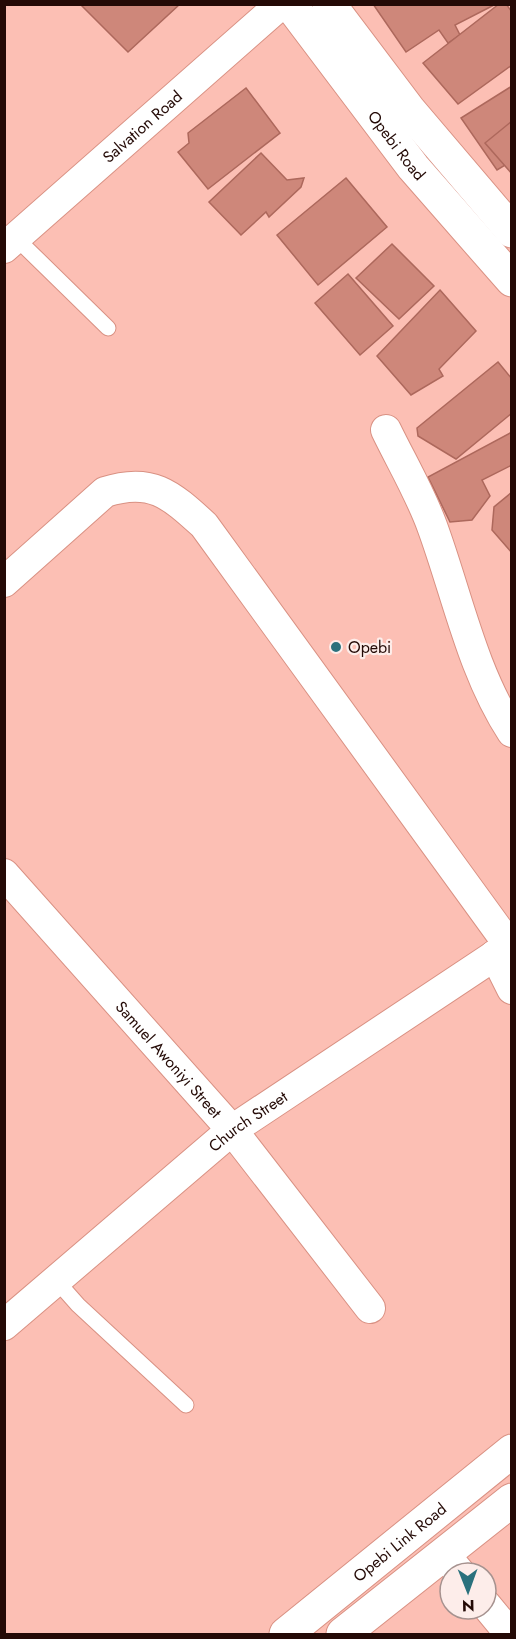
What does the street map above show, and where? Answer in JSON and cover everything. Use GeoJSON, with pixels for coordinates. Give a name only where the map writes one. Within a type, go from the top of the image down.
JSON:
{"type":"FeatureCollection","features":[{"type":"Feature","properties":{"kind":"main road","name":"Opebi Road"},"geometry":{"type":"LineString","coordinates":[[290,4],[413,167],[512,280]]}},
{"type":"Feature","properties":{"kind":"main road","name":"Opebi Road"},"geometry":{"type":"LineString","coordinates":[[329,4],[409,110],[512,231]]}},
{"type":"Feature","properties":{"kind":"main road","name":"Opebi Link Road"},"geometry":{"type":"LineString","coordinates":[[286,1635],[512,1451]]}},
{"type":"Feature","properties":{"kind":"main road"},"geometry":{"type":"LineString","coordinates":[[456,1561],[512,1500]]}},
{"type":"Feature","properties":{"kind":"main road"},"geometry":{"type":"LineString","coordinates":[[343,1635],[438,1574]]}},
{"type":"Feature","properties":{"kind":"street","name":"Salvation Road"},"geometry":{"type":"LineString","coordinates":[[12,232],[281,4]]}},
{"type":"Feature","properties":{"kind":"street"},"geometry":{"type":"LineString","coordinates":[[386,430],[431,523],[483,676],[497,709],[512,732]]}},
{"type":"Feature","properties":{"kind":"street"},"geometry":{"type":"LineString","coordinates":[[4,582],[105,492],[124,486],[148,485],[177,500],[204,525],[505,948],[512,989]]}},
{"type":"Feature","properties":{"kind":"street","name":"Samuel Awoniyi Street"},"geometry":{"type":"LineString","coordinates":[[4,874],[232,1130],[370,1308]]}},
{"type":"Feature","properties":{"kind":"street","name":"Church Street"},"geometry":{"type":"LineString","coordinates":[[4,1325],[55,1279],[232,1130],[505,948]]}},
{"type":"Feature","properties":{"kind":"street"},"geometry":{"type":"LineString","coordinates":[[498,1620],[510,1635]]}},
{"type":"Feature","properties":{"kind":"lane"},"geometry":{"type":"LineString","coordinates":[[12,232],[108,328]]}},
{"type":"Feature","properties":{"kind":"lane"},"geometry":{"type":"LineString","coordinates":[[55,1279],[78,1305],[186,1405]]}},
{"type":"Feature","properties":{"kind":"building"},"geometry":{"type":"Polygon","coordinates":[[[80,4],[180,4],[128,52],[80,4]]]}},
{"type":"Feature","properties":{"kind":"building"},"geometry":{"type":"Polygon","coordinates":[[[373,4],[496,4],[455,25],[460,35],[448,43],[439,30],[406,52],[373,4]]]}},
{"type":"Feature","properties":{"kind":"building"},"geometry":{"type":"Polygon","coordinates":[[[499,4],[506,4],[512,12],[512,65],[458,104],[423,63],[499,4]]]}},
{"type":"Feature","properties":{"kind":"building"},"geometry":{"type":"Polygon","coordinates":[[[512,86],[512,161],[497,170],[461,118],[512,86]]]}},
{"type":"Feature","properties":{"kind":"building"},"geometry":{"type":"Polygon","coordinates":[[[246,88],[280,133],[208,189],[178,152],[189,143],[188,133],[246,88]]]}},
{"type":"Feature","properties":{"kind":"building"},"geometry":{"type":"Polygon","coordinates":[[[512,121],[512,174],[485,143],[512,121]]]}},
{"type":"Feature","properties":{"kind":"building"},"geometry":{"type":"Polygon","coordinates":[[[261,153],[287,180],[304,178],[301,187],[269,217],[266,212],[241,235],[209,202],[261,153]]]}},
{"type":"Feature","properties":{"kind":"building"},"geometry":{"type":"Polygon","coordinates":[[[346,178],[387,227],[318,285],[277,235],[346,178]]]}},
{"type":"Feature","properties":{"kind":"building"},"geometry":{"type":"Polygon","coordinates":[[[392,244],[434,286],[399,319],[356,278],[392,244]]]}},
{"type":"Feature","properties":{"kind":"building"},"geometry":{"type":"Polygon","coordinates":[[[348,274],[393,326],[360,355],[315,303],[348,274]]]}},
{"type":"Feature","properties":{"kind":"building"},"geometry":{"type":"Polygon","coordinates":[[[440,290],[476,331],[439,369],[443,376],[411,395],[377,356],[440,290]]]}},
{"type":"Feature","properties":{"kind":"building"},"geometry":{"type":"Polygon","coordinates":[[[498,362],[512,379],[512,413],[456,459],[418,436],[417,428],[498,362]]]}},
{"type":"Feature","properties":{"kind":"building"},"geometry":{"type":"Polygon","coordinates":[[[512,432],[512,465],[482,480],[490,496],[472,520],[450,522],[428,477],[512,432]]]}},
{"type":"Feature","properties":{"kind":"building"},"geometry":{"type":"Polygon","coordinates":[[[512,492],[512,553],[492,530],[494,507],[512,492]]]}},
{"type":"Feature","properties":{"kind":"place","name":"Opebi"},"geometry":{"type":"Point","coordinates":[336,647]}}]}
